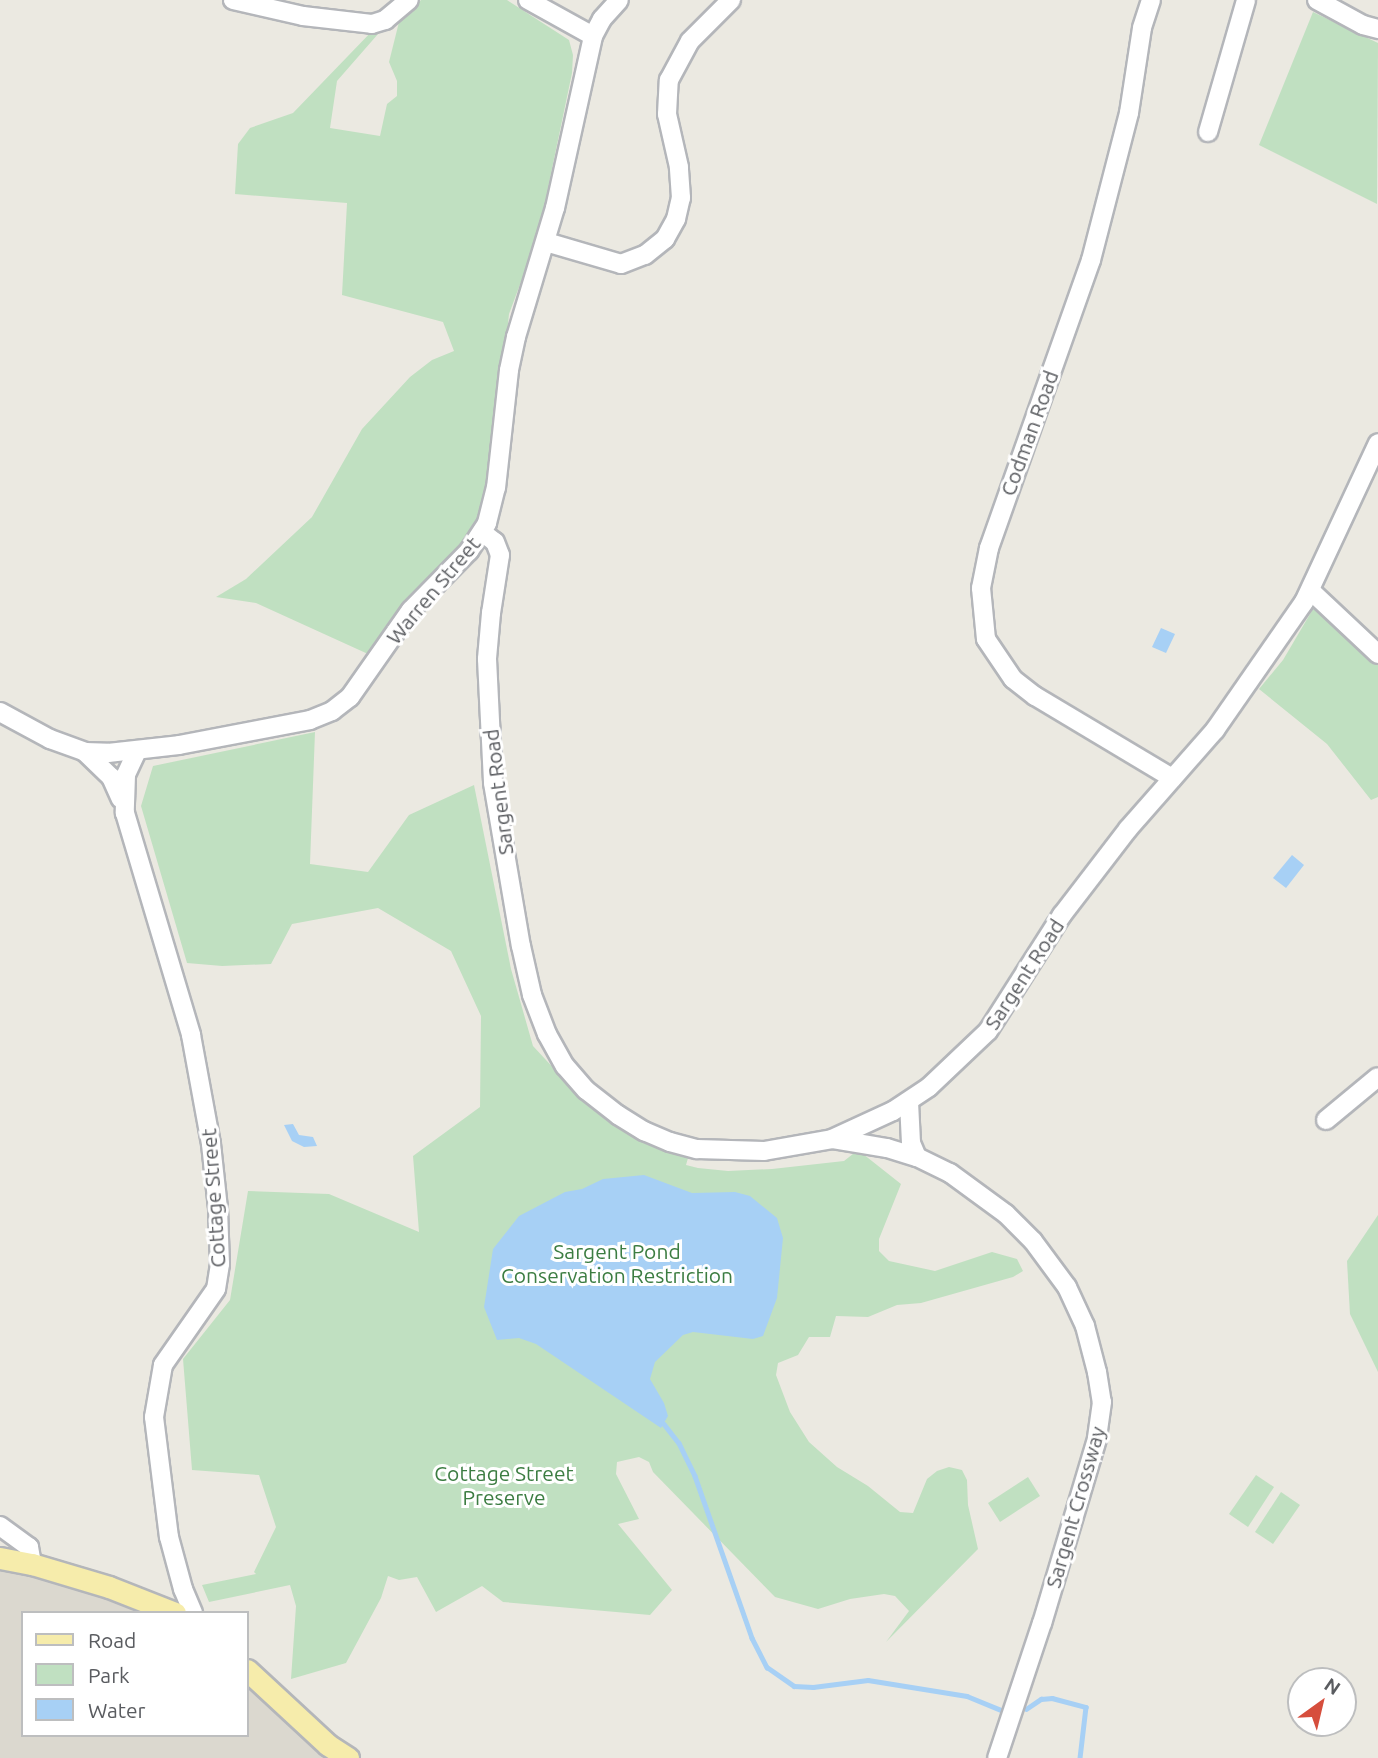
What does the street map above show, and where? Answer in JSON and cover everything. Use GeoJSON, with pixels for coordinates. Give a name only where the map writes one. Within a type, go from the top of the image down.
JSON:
{"type":"FeatureCollection","features":[{"type":"Feature","properties":{"kind":"main road"},"geometry":{"type":"LineString","coordinates":[[0,1558],[32,1564],[169,1611]]}},
{"type":"Feature","properties":{"kind":"main road"},"geometry":{"type":"LineString","coordinates":[[248,1671],[327,1745],[348,1758]]}},
{"type":"Feature","properties":{"kind":"street"},"geometry":{"type":"LineString","coordinates":[[233,0],[303,16],[372,24],[385,20],[409,0]]}},
{"type":"Feature","properties":{"kind":"street"},"geometry":{"type":"LineString","coordinates":[[528,0],[593,36]]}},
{"type":"Feature","properties":{"kind":"street","name":"Warren Street"},"geometry":{"type":"LineString","coordinates":[[0,712],[37,734],[85,752],[137,751],[310,720],[337,708],[357,688],[411,610],[458,562],[482,532],[490,515],[496,488],[512,355],[546,242],[593,36],[602,19],[619,0]]}},
{"type":"Feature","properties":{"kind":"street"},"geometry":{"type":"LineString","coordinates":[[546,242],[621,264],[645,256],[665,239],[676,219],[681,198],[680,167],[667,114],[669,80],[690,41],[730,0]]}},
{"type":"Feature","properties":{"kind":"street","name":"Codman Road"},"geometry":{"type":"LineString","coordinates":[[1151,0],[1142,28],[1129,113],[1103,217],[1081,290],[989,548],[981,588],[986,639],[1013,679],[1035,696],[1172,778]]}},
{"type":"Feature","properties":{"kind":"street"},"geometry":{"type":"LineString","coordinates":[[1208,132],[1246,0]]}},
{"type":"Feature","properties":{"kind":"street"},"geometry":{"type":"LineString","coordinates":[[1317,0],[1363,25],[1378,29]]}},
{"type":"Feature","properties":{"kind":"street","name":"Sargent Road"},"geometry":{"type":"LineString","coordinates":[[482,532],[495,542],[500,555],[487,659],[495,796],[525,966],[536,1008],[554,1048],[574,1077],[607,1107],[644,1131],[674,1144],[740,1153],[782,1149],[832,1139],[909,1102],[965,1056],[988,1031],[1062,915],[1128,829],[1215,730],[1311,591],[1344,512],[1378,443]]}},
{"type":"Feature","properties":{"kind":"street"},"geometry":{"type":"LineString","coordinates":[[1311,591],[1378,654]]}},
{"type":"Feature","properties":{"kind":"street","name":"Cottage Street"},"geometry":{"type":"LineString","coordinates":[[125,813],[126,775],[137,751]]}},
{"type":"Feature","properties":{"kind":"street","name":"Cottage Street"},"geometry":{"type":"LineString","coordinates":[[85,752],[111,777],[125,813],[180,993],[198,1064],[218,1208],[220,1264],[216,1289],[163,1365],[154,1418],[169,1537],[183,1589],[192,1611]]}},
{"type":"Feature","properties":{"kind":"street"},"geometry":{"type":"LineString","coordinates":[[1326,1120],[1378,1077]]}},
{"type":"Feature","properties":{"kind":"street"},"geometry":{"type":"LineString","coordinates":[[909,1102],[911,1143],[917,1157]]}},
{"type":"Feature","properties":{"kind":"street","name":"Sargent Crossway"},"geometry":{"type":"LineString","coordinates":[[832,1139],[887,1148],[917,1157],[950,1173],[977,1192],[1033,1241],[1067,1287],[1085,1326],[1102,1402],[1097,1439],[1074,1520],[996,1758]]}},
{"type":"Feature","properties":{"kind":"street"},"geometry":{"type":"LineString","coordinates":[[0,1525],[29,1547],[32,1564]]}},
{"type":"Feature","properties":{"kind":"shaded area"},"geometry":{"type":"Polygon","coordinates":[[[0,1568],[43,1576],[142,1611],[21,1611],[21,1737],[248,1737],[248,1686],[328,1758],[0,1758],[0,1568]]]}},
{"type":"Feature","properties":{"kind":"green space"},"geometry":{"type":"Polygon","coordinates":[[[421,0],[507,0],[569,40],[573,55],[572,73],[538,236],[509,314],[491,487],[481,516],[468,537],[425,580],[368,654],[256,603],[216,597],[246,579],[312,517],[362,429],[410,377],[432,360],[454,351],[443,322],[342,295],[347,203],[235,194],[238,144],[250,128],[293,113],[375,28],[385,26],[337,81],[330,128],[380,136],[387,104],[397,96],[397,81],[389,62],[399,22],[421,0]]]}},
{"type":"Feature","properties":{"kind":"green space"},"geometry":{"type":"Polygon","coordinates":[[[1313,12],[1378,43],[1377,204],[1259,145],[1313,12]]]}},
{"type":"Feature","properties":{"kind":"green space"},"geometry":{"type":"Polygon","coordinates":[[[1313,609],[1322,612],[1378,665],[1378,797],[1371,800],[1327,744],[1259,689],[1283,660],[1313,609]]]}},
{"type":"Feature","properties":{"kind":"green space"},"geometry":{"type":"Polygon","coordinates":[[[315,732],[310,864],[368,872],[409,815],[474,785],[511,969],[533,1046],[584,1101],[631,1136],[688,1158],[686,1165],[698,1168],[728,1171],[772,1169],[844,1161],[858,1150],[901,1184],[879,1239],[879,1251],[889,1261],[935,1271],[992,1252],[1017,1259],[1023,1271],[1013,1277],[921,1303],[897,1305],[868,1317],[836,1316],[830,1337],[809,1337],[798,1355],[778,1363],[776,1375],[790,1412],[809,1442],[837,1467],[868,1486],[900,1512],[913,1513],[927,1479],[937,1471],[949,1467],[962,1470],[967,1480],[968,1505],[978,1549],[886,1642],[909,1611],[895,1596],[884,1594],[850,1599],[818,1609],[775,1597],[653,1472],[649,1462],[639,1457],[617,1462],[616,1474],[639,1519],[618,1524],[672,1590],[650,1615],[503,1602],[482,1586],[436,1612],[417,1577],[399,1580],[388,1576],[381,1598],[346,1663],[291,1679],[296,1606],[290,1585],[209,1602],[202,1585],[256,1574],[254,1572],[276,1527],[259,1475],[192,1470],[183,1359],[230,1300],[248,1191],[329,1194],[419,1232],[413,1156],[480,1107],[481,1016],[451,951],[378,908],[292,924],[271,964],[222,966],[187,963],[141,806],[153,766],[315,732]]]}},
{"type":"Feature","properties":{"kind":"green space"},"geometry":{"type":"Polygon","coordinates":[[[1378,1215],[1378,1372],[1350,1314],[1347,1261],[1378,1215]]]}},
{"type":"Feature","properties":{"kind":"green space"},"geometry":{"type":"Polygon","coordinates":[[[1256,1475],[1274,1487],[1248,1527],[1229,1514],[1256,1475]]]}},
{"type":"Feature","properties":{"kind":"green space"},"geometry":{"type":"Polygon","coordinates":[[[1028,1477],[1040,1496],[1000,1522],[988,1503],[1028,1477]]]}},
{"type":"Feature","properties":{"kind":"green space"},"geometry":{"type":"Polygon","coordinates":[[[1281,1492],[1300,1505],[1273,1544],[1255,1532],[1281,1492]]]}},
{"type":"Feature","properties":{"kind":"water"},"geometry":{"type":"Polygon","coordinates":[[[1161,628],[1175,634],[1166,653],[1152,647],[1161,628]]]}},
{"type":"Feature","properties":{"kind":"water"},"geometry":{"type":"Polygon","coordinates":[[[1292,855],[1304,865],[1286,888],[1273,878],[1292,855]]]}},
{"type":"Feature","properties":{"kind":"water"},"geometry":{"type":"Polygon","coordinates":[[[293,1124],[299,1135],[313,1137],[317,1146],[304,1147],[292,1141],[284,1125],[293,1124]]]}},
{"type":"Feature","properties":{"kind":"water"},"geometry":{"type":"Polygon","coordinates":[[[644,1175],[692,1193],[735,1192],[750,1196],[777,1218],[783,1238],[777,1298],[763,1336],[753,1339],[693,1332],[683,1335],[655,1362],[650,1379],[668,1416],[661,1428],[536,1344],[519,1338],[497,1340],[484,1307],[493,1249],[519,1216],[565,1192],[582,1189],[603,1179],[644,1175]]]}},
{"type":"Feature","properties":{"kind":"waterway"},"geometry":{"type":"LineString","coordinates":[[664,1424],[679,1443],[695,1476],[752,1638],[767,1667],[794,1686],[813,1687],[868,1680],[967,1696],[1006,1712]]}},
{"type":"Feature","properties":{"kind":"waterway"},"geometry":{"type":"LineString","coordinates":[[1026,1709],[1041,1699],[1052,1698],[1086,1707],[1080,1758]]}},
{"type":"Feature","properties":{"kind":"park label","name":"Sargent Pond Conservation Restriction"},"geometry":{"type":"Point","coordinates":[617,1263]}},
{"type":"Feature","properties":{"kind":"park label","name":"Cottage Street Preserve"},"geometry":{"type":"Point","coordinates":[504,1485]}}]}
